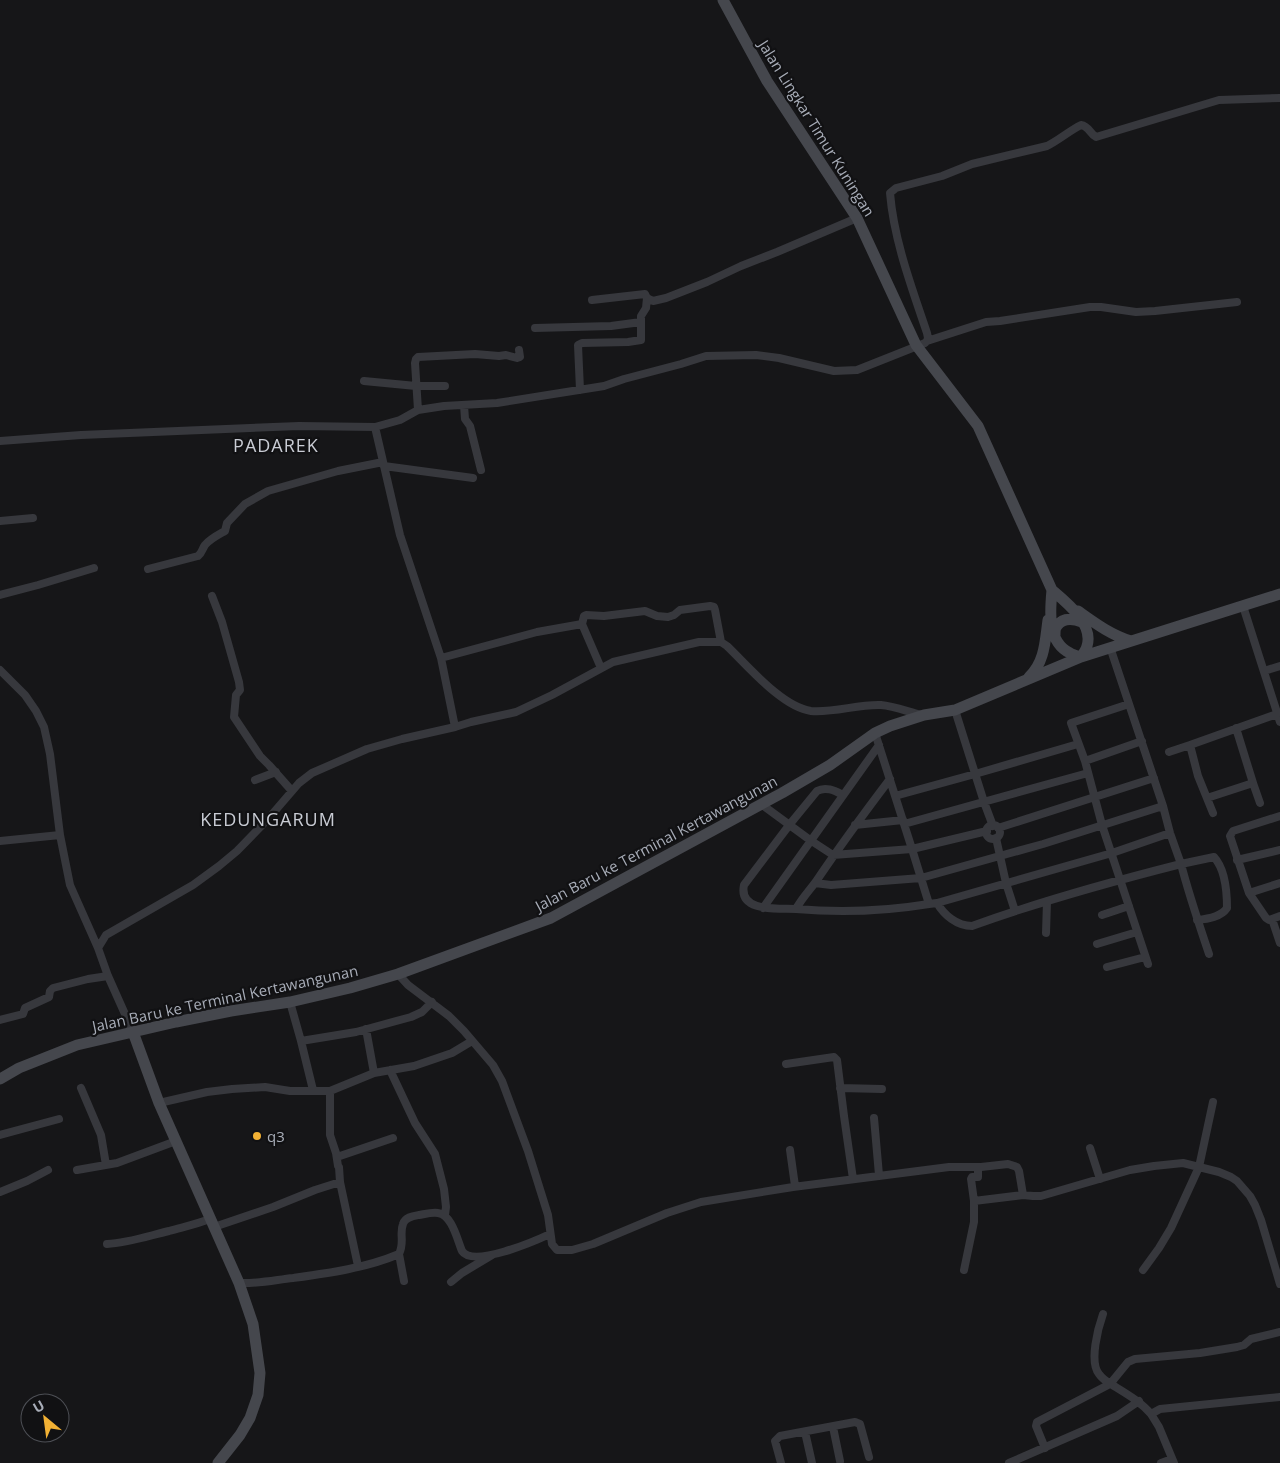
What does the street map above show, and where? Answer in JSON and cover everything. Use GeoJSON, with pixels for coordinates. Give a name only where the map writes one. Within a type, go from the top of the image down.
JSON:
{"type":"FeatureCollection","features":[{"type":"Feature","properties":{"kind":"main road","name":"Jalan Lingkar Timur Kuningan"},"geometry":{"type":"LineString","coordinates":[[722,0],[767,81],[812,151],[844,195],[857,218],[916,346],[978,426],[1052,590],[1069,604],[1086,628],[1088,636],[1087,646],[1081,657]]}},
{"type":"Feature","properties":{"kind":"main road"},"geometry":{"type":"LineString","coordinates":[[1026,680],[1037,670],[1042,659],[1052,590]]}},
{"type":"Feature","properties":{"kind":"main road","name":"Jalan Baru ke Terminal Kertawangunan"},"geometry":{"type":"LineString","coordinates":[[0,1079],[19,1068],[78,1045],[231,1011],[290,1002],[350,988],[398,974],[551,918],[643,870],[782,793],[830,765],[875,733],[890,726],[924,715],[955,710],[1081,657],[1280,594]]}},
{"type":"Feature","properties":{"kind":"main road"},"geometry":{"type":"LineString","coordinates":[[1069,604],[1107,631],[1131,641]]}},
{"type":"Feature","properties":{"kind":"main road"},"geometry":{"type":"LineString","coordinates":[[1049,612],[1057,641],[1062,648],[1081,657]]}},
{"type":"Feature","properties":{"kind":"main road"},"geometry":{"type":"LineString","coordinates":[[1055,635],[1057,626],[1064,620],[1074,618],[1082,622]]}},
{"type":"Feature","properties":{"kind":"main road"},"geometry":{"type":"LineString","coordinates":[[133,1032],[159,1103],[240,1284],[253,1324],[258,1350],[260,1378],[258,1395],[250,1418],[240,1435],[218,1463]]}},
{"type":"Feature","properties":{"kind":"street"},"geometry":{"type":"LineString","coordinates":[[927,340],[927,333],[904,263],[894,217],[890,193],[896,188],[942,176],[972,164],[1047,146],[1081,125],[1087,127],[1093,136],[1096,137],[1219,100],[1280,98]]}},
{"type":"Feature","properties":{"kind":"street"},"geometry":{"type":"LineString","coordinates":[[592,300],[645,294],[647,298],[653,301],[666,298],[857,218]]}},
{"type":"Feature","properties":{"kind":"street"},"geometry":{"type":"LineString","coordinates":[[580,390],[578,345],[582,343],[641,340],[641,316],[646,308],[647,298]]}},
{"type":"Feature","properties":{"kind":"street"},"geometry":{"type":"LineString","coordinates":[[0,441],[81,434],[299,426],[375,427],[400,420],[418,410],[444,406],[497,403],[604,386],[706,356],[756,355],[834,370],[857,370],[925,343],[927,340],[986,322],[1090,307],[1155,312],[1237,302]]}},
{"type":"Feature","properties":{"kind":"street"},"geometry":{"type":"LineString","coordinates":[[535,328],[611,326],[641,322]]}},
{"type":"Feature","properties":{"kind":"street"},"geometry":{"type":"LineString","coordinates":[[418,410],[415,363],[418,357],[475,354],[506,355],[517,358],[520,357],[520,350]]}},
{"type":"Feature","properties":{"kind":"street"},"geometry":{"type":"LineString","coordinates":[[364,381],[416,386],[445,386]]}},
{"type":"Feature","properties":{"kind":"street"},"geometry":{"type":"LineString","coordinates":[[464,405],[465,419],[470,426],[481,470]]}},
{"type":"Feature","properties":{"kind":"street"},"geometry":{"type":"LineString","coordinates":[[375,427],[400,535],[441,658],[456,727]]}},
{"type":"Feature","properties":{"kind":"street"},"geometry":{"type":"LineString","coordinates":[[148,569],[198,556],[209,541],[224,531],[227,523],[245,504],[268,492],[338,471],[383,464],[473,478]]}},
{"type":"Feature","properties":{"kind":"street"},"geometry":{"type":"LineString","coordinates":[[0,521],[34,518]]}},
{"type":"Feature","properties":{"kind":"street"},"geometry":{"type":"LineString","coordinates":[[0,595],[94,568]]}},
{"type":"Feature","properties":{"kind":"street"},"geometry":{"type":"LineString","coordinates":[[212,596],[222,622],[239,682],[240,690],[236,695],[234,717],[260,756],[292,791]]}},
{"type":"Feature","properties":{"kind":"street"},"geometry":{"type":"LineString","coordinates":[[600,668],[582,624],[586,615],[604,616],[645,611],[657,616],[668,617],[680,610],[710,606],[714,607],[715,610],[721,642]]}},
{"type":"Feature","properties":{"kind":"street"},"geometry":{"type":"LineString","coordinates":[[1243,606],[1280,722]]}},
{"type":"Feature","properties":{"kind":"street"},"geometry":{"type":"LineString","coordinates":[[441,658],[537,632],[582,624]]}},
{"type":"Feature","properties":{"kind":"street"},"geometry":{"type":"LineString","coordinates":[[98,948],[106,935],[193,885],[219,866],[237,851],[292,791],[312,773],[367,749],[516,712],[613,662],[699,642],[721,642],[778,696],[795,706],[810,711],[825,711],[882,705],[924,715]]}},
{"type":"Feature","properties":{"kind":"street"},"geometry":{"type":"LineString","coordinates":[[1110,647],[1164,806],[1170,833],[1209,954]]}},
{"type":"Feature","properties":{"kind":"street"},"geometry":{"type":"LineString","coordinates":[[1264,671],[1280,666]]}},
{"type":"Feature","properties":{"kind":"street"},"geometry":{"type":"LineString","coordinates":[[0,670],[25,696],[36,711],[44,727],[50,754],[60,835],[70,885],[133,1032]]}},
{"type":"Feature","properties":{"kind":"street"},"geometry":{"type":"LineString","coordinates":[[1107,968],[1147,961],[1102,825],[1085,761],[1071,723],[1129,704]]}},
{"type":"Feature","properties":{"kind":"street"},"geometry":{"type":"LineString","coordinates":[[955,710],[993,828],[1000,834],[996,838],[988,836],[993,828]]}},
{"type":"Feature","properties":{"kind":"street"},"geometry":{"type":"LineString","coordinates":[[1170,752],[1277,714]]}},
{"type":"Feature","properties":{"kind":"street"},"geometry":{"type":"LineString","coordinates":[[1236,728],[1260,803]]}},
{"type":"Feature","properties":{"kind":"street"},"geometry":{"type":"LineString","coordinates":[[875,733],[921,878],[933,904],[958,923],[972,926],[1015,910],[1120,879],[1214,857],[1218,862],[1227,891],[1227,908],[1221,914],[1197,920]]}},
{"type":"Feature","properties":{"kind":"street"},"geometry":{"type":"LineString","coordinates":[[1085,761],[1142,741]]}},
{"type":"Feature","properties":{"kind":"street"},"geometry":{"type":"LineString","coordinates":[[896,796],[1078,744]]}},
{"type":"Feature","properties":{"kind":"street"},"geometry":{"type":"LineString","coordinates":[[763,908],[879,745]]}},
{"type":"Feature","properties":{"kind":"street"},"geometry":{"type":"LineString","coordinates":[[1190,746],[1198,776],[1213,814]]}},
{"type":"Feature","properties":{"kind":"street"},"geometry":{"type":"LineString","coordinates":[[255,780],[276,772]]}},
{"type":"Feature","properties":{"kind":"street"},"geometry":{"type":"LineString","coordinates":[[854,825],[904,822],[1088,773]]}},
{"type":"Feature","properties":{"kind":"street"},"geometry":{"type":"LineString","coordinates":[[761,804],[834,855],[912,849],[993,828],[1154,778]]}},
{"type":"Feature","properties":{"kind":"street"},"geometry":{"type":"LineString","coordinates":[[796,908],[854,825],[890,779]]}},
{"type":"Feature","properties":{"kind":"street"},"geometry":{"type":"LineString","coordinates":[[1207,798],[1253,783]]}},
{"type":"Feature","properties":{"kind":"street"},"geometry":{"type":"LineString","coordinates":[[843,795],[827,789],[820,790],[790,824],[744,885],[743,893],[750,903],[763,908],[796,908],[820,911],[933,904],[1112,853],[1170,833]]}},
{"type":"Feature","properties":{"kind":"street"},"geometry":{"type":"LineString","coordinates":[[815,883],[831,885],[921,878],[1000,857],[1164,806]]}},
{"type":"Feature","properties":{"kind":"street"},"geometry":{"type":"LineString","coordinates":[[1280,816],[1230,833],[1249,893],[1263,915],[1268,919],[1276,918],[1280,943]]}},
{"type":"Feature","properties":{"kind":"street"},"geometry":{"type":"LineString","coordinates":[[0,842],[60,835]]}},
{"type":"Feature","properties":{"kind":"street"},"geometry":{"type":"LineString","coordinates":[[996,838],[1006,883],[1015,910]]}},
{"type":"Feature","properties":{"kind":"street"},"geometry":{"type":"LineString","coordinates":[[1237,860],[1280,850]]}},
{"type":"Feature","properties":{"kind":"street"},"geometry":{"type":"LineString","coordinates":[[1249,893],[1280,883]]}},
{"type":"Feature","properties":{"kind":"street"},"geometry":{"type":"LineString","coordinates":[[1046,932],[1047,901]]}},
{"type":"Feature","properties":{"kind":"street"},"geometry":{"type":"LineString","coordinates":[[1102,915],[1129,906]]}},
{"type":"Feature","properties":{"kind":"street"},"geometry":{"type":"LineString","coordinates":[[1097,944],[1137,932]]}},
{"type":"Feature","properties":{"kind":"street"},"geometry":{"type":"LineString","coordinates":[[398,974],[408,985],[432,1002],[464,1030],[492,1065],[502,1081],[528,1151],[548,1215],[552,1244],[557,1250],[572,1250],[593,1244],[667,1213],[701,1202],[795,1186],[879,1175],[949,1167],[1008,1164],[1016,1167],[1018,1171],[1023,1195]]}},
{"type":"Feature","properties":{"kind":"street"},"geometry":{"type":"LineString","coordinates":[[0,1020],[23,1014],[27,1006],[49,997],[50,991],[53,988],[108,976]]}},
{"type":"Feature","properties":{"kind":"street"},"geometry":{"type":"LineString","coordinates":[[290,1002],[312,1090]]}},
{"type":"Feature","properties":{"kind":"street"},"geometry":{"type":"LineString","coordinates":[[301,1041],[366,1029],[411,1017],[422,1012],[432,1002]]}},
{"type":"Feature","properties":{"kind":"street"},"geometry":{"type":"LineString","coordinates":[[366,1029],[374,1072]]}},
{"type":"Feature","properties":{"kind":"street"},"geometry":{"type":"LineString","coordinates":[[159,1103],[207,1092],[232,1089],[265,1087],[330,1091],[374,1072],[414,1066],[452,1052],[472,1040]]}},
{"type":"Feature","properties":{"kind":"street"},"geometry":{"type":"LineString","coordinates":[[786,1064],[836,1058],[853,1179]]}},
{"type":"Feature","properties":{"kind":"street"},"geometry":{"type":"LineString","coordinates":[[390,1070],[415,1123],[435,1154],[445,1200],[445,1215]]}},
{"type":"Feature","properties":{"kind":"street"},"geometry":{"type":"LineString","coordinates":[[81,1088],[101,1135],[106,1165]]}},
{"type":"Feature","properties":{"kind":"street"},"geometry":{"type":"LineString","coordinates":[[840,1088],[882,1089]]}},
{"type":"Feature","properties":{"kind":"street"},"geometry":{"type":"LineString","coordinates":[[330,1091],[330,1135],[339,1166],[340,1182],[358,1266]]}},
{"type":"Feature","properties":{"kind":"street"},"geometry":{"type":"LineString","coordinates":[[1143,1270],[1171,1228],[1197,1166],[1213,1102]]}},
{"type":"Feature","properties":{"kind":"street"},"geometry":{"type":"LineString","coordinates":[[874,1118],[879,1175]]}},
{"type":"Feature","properties":{"kind":"street"},"geometry":{"type":"LineString","coordinates":[[0,1135],[59,1119]]}},
{"type":"Feature","properties":{"kind":"street"},"geometry":{"type":"LineString","coordinates":[[337,1157],[393,1138]]}},
{"type":"Feature","properties":{"kind":"street"},"geometry":{"type":"LineString","coordinates":[[77,1170],[117,1163],[176,1141]]}},
{"type":"Feature","properties":{"kind":"street"},"geometry":{"type":"LineString","coordinates":[[1090,1148],[1100,1179]]}},
{"type":"Feature","properties":{"kind":"street"},"geometry":{"type":"LineString","coordinates":[[790,1150],[795,1186]]}},
{"type":"Feature","properties":{"kind":"street"},"geometry":{"type":"LineString","coordinates":[[974,1201],[1023,1195],[1041,1196],[1130,1170],[1182,1163],[1197,1166],[1231,1177],[1250,1196],[1257,1210],[1280,1284]]}},
{"type":"Feature","properties":{"kind":"street"},"geometry":{"type":"LineString","coordinates":[[964,1270],[973,1232],[974,1201],[972,1179],[978,1177],[978,1167]]}},
{"type":"Feature","properties":{"kind":"street"},"geometry":{"type":"LineString","coordinates":[[0,1192],[48,1170]]}},
{"type":"Feature","properties":{"kind":"street"},"geometry":{"type":"LineString","coordinates":[[107,1244],[120,1244],[273,1207],[340,1182]]}},
{"type":"Feature","properties":{"kind":"street"},"geometry":{"type":"LineString","coordinates":[[404,1281],[399,1254],[402,1248],[402,1230],[405,1220],[416,1215],[435,1212],[445,1215],[465,1255],[494,1254],[524,1245],[550,1234]]}},
{"type":"Feature","properties":{"kind":"street"},"geometry":{"type":"LineString","coordinates":[[240,1284],[259,1284],[331,1273],[399,1254]]}},
{"type":"Feature","properties":{"kind":"street"},"geometry":{"type":"LineString","coordinates":[[451,1282],[494,1254]]}},
{"type":"Feature","properties":{"kind":"street"},"geometry":{"type":"LineString","coordinates":[[1103,1314],[1094,1349],[1095,1368],[1108,1385],[1152,1414],[1159,1426],[1168,1461]]}},
{"type":"Feature","properties":{"kind":"street"},"geometry":{"type":"LineString","coordinates":[[1045,1448],[1036,1426],[1037,1422],[1108,1385],[1128,1362],[1134,1359],[1200,1353],[1237,1347],[1251,1339],[1280,1332]]}},
{"type":"Feature","properties":{"kind":"street"},"geometry":{"type":"LineString","coordinates":[[1152,1414],[1160,1409],[1280,1396]]}},
{"type":"Feature","properties":{"kind":"street"},"geometry":{"type":"LineString","coordinates":[[1009,1463],[1126,1411],[1137,1403]]}},
{"type":"Feature","properties":{"kind":"street"},"geometry":{"type":"LineString","coordinates":[[778,1462],[776,1438],[854,1422],[860,1424],[869,1457]]}},
{"type":"Feature","properties":{"kind":"street"},"geometry":{"type":"LineString","coordinates":[[833,1427],[840,1461]]}},
{"type":"Feature","properties":{"kind":"street"},"geometry":{"type":"LineString","coordinates":[[805,1432],[812,1463]]}},
{"type":"Feature","properties":{"kind":"place","name":"q3"},"geometry":{"type":"Point","coordinates":[257,1136]}},
{"type":"Feature","properties":{"kind":"district","name":"PADAREK"},"geometry":{"type":"Point","coordinates":[276,445]}},
{"type":"Feature","properties":{"kind":"district","name":"KEDUNGARUM"},"geometry":{"type":"Point","coordinates":[268,819]}}]}
